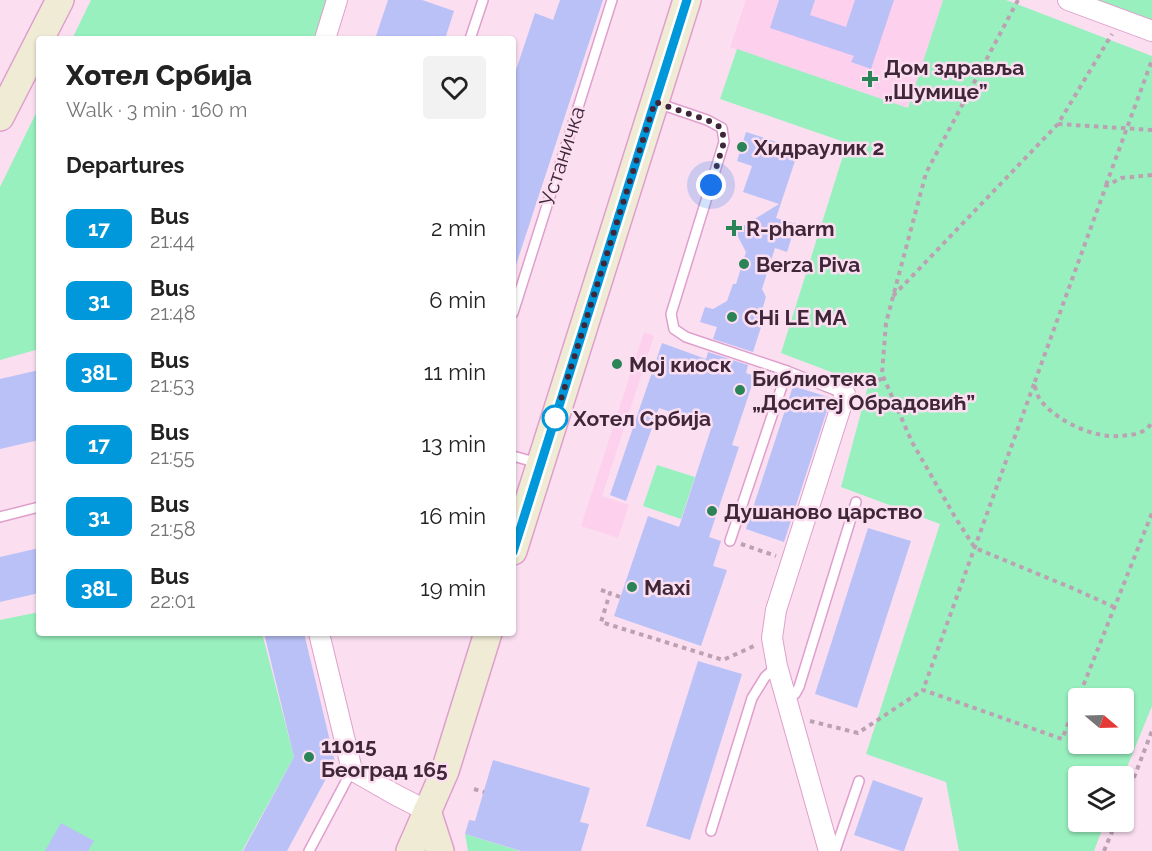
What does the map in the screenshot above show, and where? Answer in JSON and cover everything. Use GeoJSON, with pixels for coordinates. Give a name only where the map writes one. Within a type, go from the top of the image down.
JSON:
{"type":"FeatureCollection","features":[{"type":"Feature","properties":{"kind":"main road"},"geometry":{"type":"LineString","coordinates":[[41,36],[60,0]]}},
{"type":"Feature","properties":{"kind":"main road"},"geometry":{"type":"LineString","coordinates":[[516,541],[687,0]]}},
{"type":"Feature","properties":{"kind":"main road"},"geometry":{"type":"LineString","coordinates":[[0,117],[36,46]]}},
{"type":"Feature","properties":{"kind":"main road"},"geometry":{"type":"LineString","coordinates":[[410,851],[445,771],[487,636]]}},
{"type":"Feature","properties":{"kind":"main road"},"geometry":{"type":"LineString","coordinates":[[427,811],[440,851]]}},
{"type":"Feature","properties":{"kind":"street"},"geometry":{"type":"LineString","coordinates":[[326,36],[337,0]]}},
{"type":"Feature","properties":{"kind":"street"},"geometry":{"type":"LineString","coordinates":[[1068,0],[1152,31]]}},
{"type":"Feature","properties":{"kind":"street"},"geometry":{"type":"LineString","coordinates":[[829,850],[786,700],[772,638],[776,610],[845,394]]}},
{"type":"Feature","properties":{"kind":"street"},"geometry":{"type":"LineString","coordinates":[[320,636],[352,770],[427,811]]}},
{"type":"Feature","properties":{"kind":"lane"},"geometry":{"type":"LineString","coordinates":[[471,36],[483,0]]}},
{"type":"Feature","properties":{"kind":"lane","name":"Устаничка"},"geometry":{"type":"LineString","coordinates":[[516,304],[612,0]]}},
{"type":"Feature","properties":{"kind":"lane"},"geometry":{"type":"LineString","coordinates":[[655,102],[707,120],[722,128],[724,142],[671,314],[674,329],[686,337],[787,371],[845,394]]}},
{"type":"Feature","properties":{"kind":"lane"},"geometry":{"type":"LineString","coordinates":[[730,541],[787,371]]}},
{"type":"Feature","properties":{"kind":"lane"},"geometry":{"type":"LineString","coordinates":[[516,457],[540,464]]}},
{"type":"Feature","properties":{"kind":"lane"},"geometry":{"type":"LineString","coordinates":[[786,700],[795,694],[799,687],[856,502]]}},
{"type":"Feature","properties":{"kind":"lane"},"geometry":{"type":"LineString","coordinates":[[0,517],[36,508]]}},
{"type":"Feature","properties":{"kind":"lane"},"geometry":{"type":"LineString","coordinates":[[711,831],[752,698],[765,677],[777,666]]}},
{"type":"Feature","properties":{"kind":"lane"},"geometry":{"type":"LineString","coordinates":[[309,851],[352,770]]}},
{"type":"Feature","properties":{"kind":"lane"},"geometry":{"type":"LineString","coordinates":[[829,850],[859,781]]}},
{"type":"Feature","properties":{"kind":"path"},"geometry":{"type":"LineString","coordinates":[[1018,0],[926,173],[886,323],[882,374],[912,442],[975,548],[1114,607]]}},
{"type":"Feature","properties":{"kind":"path"},"geometry":{"type":"LineString","coordinates":[[893,297],[1058,124],[1121,19]]}},
{"type":"Feature","properties":{"kind":"path"},"geometry":{"type":"LineString","coordinates":[[816,722],[858,733],[923,690],[1152,60]]}},
{"type":"Feature","properties":{"kind":"path"},"geometry":{"type":"LineString","coordinates":[[1058,124],[1152,130]]}},
{"type":"Feature","properties":{"kind":"path"},"geometry":{"type":"LineString","coordinates":[[1106,186],[1121,178],[1152,175]]}},
{"type":"Feature","properties":{"kind":"path"},"geometry":{"type":"LineString","coordinates":[[1034,384],[1039,399],[1052,411],[1067,422],[1102,436],[1138,434],[1150,426],[1152,421]]}},
{"type":"Feature","properties":{"kind":"path"},"geometry":{"type":"LineString","coordinates":[[923,690],[1062,739],[1152,513]]}},
{"type":"Feature","properties":{"kind":"path"},"geometry":{"type":"LineString","coordinates":[[730,541],[791,561]]}},
{"type":"Feature","properties":{"kind":"path"},"geometry":{"type":"LineString","coordinates":[[601,590],[620,597]]}},
{"type":"Feature","properties":{"kind":"path"},"geometry":{"type":"LineString","coordinates":[[610,593],[601,622],[723,660],[772,638]]}},
{"type":"Feature","properties":{"kind":"path"},"geometry":{"type":"LineString","coordinates":[[1134,777],[1152,731]]}},
{"type":"Feature","properties":{"kind":"path"},"geometry":{"type":"LineString","coordinates":[[474,789],[484,792]]}},
{"type":"Feature","properties":{"kind":"path"},"geometry":{"type":"LineString","coordinates":[[1104,851],[1112,832]]}},
{"type":"Feature","properties":{"kind":"shaded area","name":"Дом здравља „Шумице”"},"geometry":{"type":"Polygon","coordinates":[[[746,0],[943,0],[908,108],[730,47],[746,0]]]}},
{"type":"Feature","properties":{"kind":"shaded area"},"geometry":{"type":"Polygon","coordinates":[[[644,332],[654,336],[602,496],[629,505],[618,538],[581,526],[644,332]]]}},
{"type":"Feature","properties":{"kind":"green space"},"geometry":{"type":"Polygon","coordinates":[[[91,0],[327,0],[316,36],[73,36],[91,0]]]}},
{"type":"Feature","properties":{"kind":"green space"},"geometry":{"type":"Polygon","coordinates":[[[943,0],[1006,0],[1152,56],[1152,706],[1134,750],[1134,688],[1068,688],[1068,754],[1132,754],[1127,766],[1068,766],[1068,832],[1101,832],[1094,851],[959,851],[946,782],[866,754],[940,524],[841,487],[868,386],[781,353],[847,143],[720,99],[737,49],[908,108],[943,0]]]}},
{"type":"Feature","properties":{"kind":"green space"},"geometry":{"type":"Polygon","coordinates":[[[1098,0],[1152,0],[1152,20],[1098,0]]]}},
{"type":"Feature","properties":{"kind":"green space"},"geometry":{"type":"Polygon","coordinates":[[[36,113],[36,350],[0,360],[0,187],[36,113]]]}},
{"type":"Feature","properties":{"kind":"green space"},"geometry":{"type":"Polygon","coordinates":[[[657,465],[695,477],[681,519],[643,506],[657,465]]]}},
{"type":"Feature","properties":{"kind":"green space"},"geometry":{"type":"Polygon","coordinates":[[[36,613],[36,636],[263,636],[294,757],[242,851],[0,851],[0,620],[36,613]]]}},
{"type":"Feature","properties":{"kind":"green space"},"geometry":{"type":"Polygon","coordinates":[[[465,834],[520,851],[468,851],[465,834]]]}},
{"type":"Feature","properties":{"kind":"building"},"geometry":{"type":"Polygon","coordinates":[[[388,0],[422,0],[454,11],[446,36],[376,36],[388,0]]]}},
{"type":"Feature","properties":{"kind":"building"},"geometry":{"type":"Polygon","coordinates":[[[560,0],[603,0],[516,265],[516,70],[535,13],[553,20],[560,0]]]}},
{"type":"Feature","properties":{"kind":"building"},"geometry":{"type":"Polygon","coordinates":[[[779,0],[815,0],[810,15],[846,27],[855,0],[894,0],[871,69],[851,62],[854,56],[770,28],[779,0]]]}},
{"type":"Feature","properties":{"kind":"building"},"geometry":{"type":"Polygon","coordinates":[[[746,132],[799,149],[776,218],[796,224],[787,252],[775,248],[762,289],[766,297],[760,317],[764,318],[753,352],[713,339],[717,327],[700,322],[705,307],[713,309],[727,301],[733,284],[736,284],[746,252],[735,231],[779,204],[743,192],[752,166],[737,161],[746,132]]]}},
{"type":"Feature","properties":{"kind":"building"},"geometry":{"type":"Polygon","coordinates":[[[662,343],[706,359],[708,352],[748,365],[746,373],[755,376],[732,445],[739,447],[709,537],[721,541],[713,566],[727,570],[701,646],[614,616],[648,516],[679,527],[712,426],[659,408],[626,501],[610,495],[662,343]]]}},
{"type":"Feature","properties":{"kind":"building"},"geometry":{"type":"Polygon","coordinates":[[[36,371],[36,441],[0,449],[0,379],[36,371]]]}},
{"type":"Feature","properties":{"kind":"building"},"geometry":{"type":"Polygon","coordinates":[[[793,386],[831,398],[784,542],[746,529],[793,386]]]}},
{"type":"Feature","properties":{"kind":"building"},"geometry":{"type":"Polygon","coordinates":[[[868,528],[911,541],[857,708],[815,694],[868,528]]]}},
{"type":"Feature","properties":{"kind":"building"},"geometry":{"type":"Polygon","coordinates":[[[36,549],[36,594],[0,602],[0,557],[36,549]]]}},
{"type":"Feature","properties":{"kind":"building"},"geometry":{"type":"Polygon","coordinates":[[[265,636],[305,636],[335,762],[287,851],[243,851],[294,757],[265,636]]]}},
{"type":"Feature","properties":{"kind":"building"},"geometry":{"type":"Polygon","coordinates":[[[698,661],[742,674],[690,840],[646,826],[698,661]]]}},
{"type":"Feature","properties":{"kind":"building"},"geometry":{"type":"Polygon","coordinates":[[[493,760],[590,788],[580,822],[589,824],[581,851],[521,851],[465,834],[469,820],[475,821],[493,760]]]}},
{"type":"Feature","properties":{"kind":"building"},"geometry":{"type":"Polygon","coordinates":[[[873,780],[923,798],[904,851],[854,835],[873,780]]]}},
{"type":"Feature","properties":{"kind":"building"},"geometry":{"type":"Polygon","coordinates":[[[61,823],[94,841],[88,851],[45,851],[61,823]]]}},
{"type":"Feature","properties":{"kind":"bus line","name":"17"},"geometry":{"type":"LineString","coordinates":[[516,542],[687,0]]}},
{"type":"Feature","properties":{"kind":"place","name":"Дом здравља „Шумице”"},"geometry":{"type":"Point","coordinates":[870,79]}},
{"type":"Feature","properties":{"kind":"place","name":"Хидраулик 2"},"geometry":{"type":"Point","coordinates":[742,147]}},
{"type":"Feature","properties":{"kind":"place","name":"R-pharm"},"geometry":{"type":"Point","coordinates":[734,228]}},
{"type":"Feature","properties":{"kind":"place","name":"Berza Piva"},"geometry":{"type":"Point","coordinates":[744,264]}},
{"type":"Feature","properties":{"kind":"place","name":"CHi LE MA"},"geometry":{"type":"Point","coordinates":[732,317]}},
{"type":"Feature","properties":{"kind":"place","name":"Мој киоск"},"geometry":{"type":"Point","coordinates":[617,364]}},
{"type":"Feature","properties":{"kind":"place","name":"Библиотека „Доситеј Обрадовић”"},"geometry":{"type":"Point","coordinates":[740,390]}},
{"type":"Feature","properties":{"kind":"place","name":"Хотел Србија"},"geometry":{"type":"Point","coordinates":[555,418]}},
{"type":"Feature","properties":{"kind":"place","name":"Душаново царство"},"geometry":{"type":"Point","coordinates":[712,511]}},
{"type":"Feature","properties":{"kind":"place","name":"Maxi"},"geometry":{"type":"Point","coordinates":[632,587]}},
{"type":"Feature","properties":{"kind":"place","name":"11015 Београд 165"},"geometry":{"type":"Point","coordinates":[309,757]}},
{"type":"Feature","properties":{"kind":"route"},"geometry":{"type":"LineString","coordinates":[[555,418],[655,102],[707,120],[722,128],[724,142],[711,185]]}}]}
